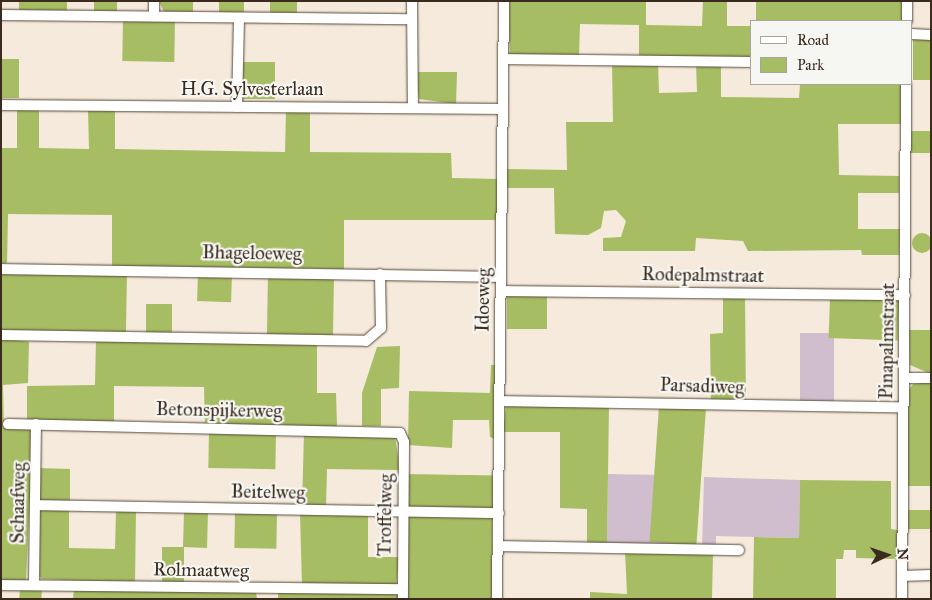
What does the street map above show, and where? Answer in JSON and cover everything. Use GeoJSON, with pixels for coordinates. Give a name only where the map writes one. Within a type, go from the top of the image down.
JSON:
{"type":"FeatureCollection","features":[{"type":"Feature","properties":{"kind":"street"},"geometry":{"type":"LineString","coordinates":[[154,1],[154,16]]}},
{"type":"Feature","properties":{"kind":"street"},"geometry":{"type":"LineString","coordinates":[[412,1],[413,108]]}},
{"type":"Feature","properties":{"kind":"street","name":"Idoeweg"},"geometry":{"type":"LineString","coordinates":[[496,599],[499,546],[504,1]]}},
{"type":"Feature","properties":{"kind":"street"},"geometry":{"type":"LineString","coordinates":[[906,20],[907,1]]}},
{"type":"Feature","properties":{"kind":"street"},"geometry":{"type":"LineString","coordinates":[[1,15],[412,19]]}},
{"type":"Feature","properties":{"kind":"street"},"geometry":{"type":"LineString","coordinates":[[237,107],[239,18]]}},
{"type":"Feature","properties":{"kind":"street"},"geometry":{"type":"LineString","coordinates":[[912,34],[931,34]]}},
{"type":"Feature","properties":{"kind":"street"},"geometry":{"type":"LineString","coordinates":[[503,59],[750,62]]}},
{"type":"Feature","properties":{"kind":"street","name":"Pinapalmstraat"},"geometry":{"type":"LineString","coordinates":[[902,599],[906,85]]}},
{"type":"Feature","properties":{"kind":"street","name":"H.G. Sylvesterlaan"},"geometry":{"type":"LineString","coordinates":[[1,105],[502,109]]}},
{"type":"Feature","properties":{"kind":"street","name":"Bhageloeweg"},"geometry":{"type":"LineString","coordinates":[[1,268],[501,277]]}},
{"type":"Feature","properties":{"kind":"street"},"geometry":{"type":"LineString","coordinates":[[1,335],[366,341],[381,328],[380,274]]}},
{"type":"Feature","properties":{"kind":"street","name":"Rodepalmstraat"},"geometry":{"type":"LineString","coordinates":[[501,291],[905,295]]}},
{"type":"Feature","properties":{"kind":"street"},"geometry":{"type":"LineString","coordinates":[[904,378],[931,378]]}},
{"type":"Feature","properties":{"kind":"street","name":"Parsadiweg"},"geometry":{"type":"LineString","coordinates":[[500,401],[904,407]]}},
{"type":"Feature","properties":{"kind":"street","name":"Betonspijkerweg"},"geometry":{"type":"LineString","coordinates":[[8,424],[400,433]]}},
{"type":"Feature","properties":{"kind":"street","name":"Schaafweg"},"geometry":{"type":"LineString","coordinates":[[34,584],[36,424]]}},
{"type":"Feature","properties":{"kind":"street","name":"Troffelweg"},"geometry":{"type":"LineString","coordinates":[[400,433],[404,442],[402,594]]}},
{"type":"Feature","properties":{"kind":"street","name":"Beitelweg"},"geometry":{"type":"LineString","coordinates":[[35,505],[499,513]]}},
{"type":"Feature","properties":{"kind":"street"},"geometry":{"type":"LineString","coordinates":[[499,546],[739,550]]}},
{"type":"Feature","properties":{"kind":"street"},"geometry":{"type":"LineString","coordinates":[[902,576],[931,575]]}},
{"type":"Feature","properties":{"kind":"street","name":"Rolmaatweg"},"geometry":{"type":"LineString","coordinates":[[1,585],[34,584],[402,594]]}},
{"type":"Feature","properties":{"kind":"shaded area"},"geometry":{"type":"Polygon","coordinates":[[[800,333],[834,333],[834,402],[800,402],[800,333]]]}},
{"type":"Feature","properties":{"kind":"shaded area"},"geometry":{"type":"Polygon","coordinates":[[[608,474],[658,475],[657,541],[680,542],[679,548],[607,544],[608,474]]]}},
{"type":"Feature","properties":{"kind":"shaded area"},"geometry":{"type":"Polygon","coordinates":[[[704,477],[800,480],[799,538],[716,536],[716,549],[702,549],[704,477]]]}},
{"type":"Feature","properties":{"kind":"green space"},"geometry":{"type":"Polygon","coordinates":[[[19,1],[67,1],[67,11],[19,11],[19,1]]]}},
{"type":"Feature","properties":{"kind":"green space"},"geometry":{"type":"Polygon","coordinates":[[[94,1],[117,1],[117,12],[94,12],[94,1]]]}},
{"type":"Feature","properties":{"kind":"green space"},"geometry":{"type":"Polygon","coordinates":[[[159,1],[193,1],[193,13],[164,12],[159,1]]]}},
{"type":"Feature","properties":{"kind":"green space"},"geometry":{"type":"Polygon","coordinates":[[[219,1],[244,1],[244,13],[219,13],[219,1]]]}},
{"type":"Feature","properties":{"kind":"green space"},"geometry":{"type":"Polygon","coordinates":[[[270,1],[297,1],[297,15],[270,15],[270,1]]]}},
{"type":"Feature","properties":{"kind":"green space"},"geometry":{"type":"Polygon","coordinates":[[[508,1],[646,1],[646,25],[702,26],[703,1],[727,1],[727,26],[750,26],[750,59],[639,58],[639,25],[580,24],[579,56],[510,56],[508,1]]]}},
{"type":"Feature","properties":{"kind":"green space"},"geometry":{"type":"Polygon","coordinates":[[[756,1],[902,1],[902,20],[756,20],[756,1]]]}},
{"type":"Feature","properties":{"kind":"green space"},"geometry":{"type":"Polygon","coordinates":[[[123,20],[175,21],[174,62],[122,61],[123,20]]]}},
{"type":"Feature","properties":{"kind":"green space"},"geometry":{"type":"Polygon","coordinates":[[[913,38],[931,38],[931,80],[913,80],[913,38]]]}},
{"type":"Feature","properties":{"kind":"green space"},"geometry":{"type":"Polygon","coordinates":[[[1,59],[19,59],[19,98],[1,98],[1,59]]]}},
{"type":"Feature","properties":{"kind":"green space"},"geometry":{"type":"Polygon","coordinates":[[[241,62],[275,62],[275,99],[241,99],[241,62]]]}},
{"type":"Feature","properties":{"kind":"green space"},"geometry":{"type":"Polygon","coordinates":[[[612,62],[658,62],[659,93],[697,92],[696,63],[721,63],[721,97],[799,98],[800,85],[901,85],[901,124],[838,124],[839,175],[899,176],[899,193],[858,193],[858,229],[900,229],[899,255],[862,255],[861,250],[748,251],[743,241],[696,238],[695,251],[603,251],[603,238],[621,237],[626,221],[616,210],[604,211],[601,228],[588,235],[555,234],[554,188],[505,188],[505,169],[567,170],[566,122],[613,122],[612,62]]]}},
{"type":"Feature","properties":{"kind":"green space"},"geometry":{"type":"Polygon","coordinates":[[[416,72],[457,72],[456,104],[419,99],[416,72]]]}},
{"type":"Feature","properties":{"kind":"green space"},"geometry":{"type":"Polygon","coordinates":[[[17,107],[39,107],[39,148],[89,149],[88,110],[115,111],[115,149],[285,152],[286,111],[310,111],[310,152],[451,153],[452,178],[498,179],[497,220],[344,220],[344,269],[112,266],[112,215],[8,214],[7,263],[1,264],[1,148],[17,148],[17,107]]]}},
{"type":"Feature","properties":{"kind":"green space"},"geometry":{"type":"Polygon","coordinates":[[[910,131],[931,131],[931,153],[910,153],[910,131]]]}},
{"type":"Feature","properties":{"kind":"green space"},"geometry":{"type":"Polygon","coordinates":[[[918,233],[926,233],[932,239],[932,247],[926,253],[918,253],[912,247],[912,239],[918,233]]]}},
{"type":"Feature","properties":{"kind":"green space"},"geometry":{"type":"Polygon","coordinates":[[[1,271],[127,273],[126,335],[1,333],[1,271]]]}},
{"type":"Feature","properties":{"kind":"green space"},"geometry":{"type":"Polygon","coordinates":[[[198,274],[232,275],[231,302],[197,301],[198,274]]]}},
{"type":"Feature","properties":{"kind":"green space"},"geometry":{"type":"Polygon","coordinates":[[[268,274],[334,275],[333,339],[267,338],[268,274]]]}},
{"type":"Feature","properties":{"kind":"green space"},"geometry":{"type":"Polygon","coordinates":[[[507,294],[547,294],[547,329],[507,329],[507,294]]]}},
{"type":"Feature","properties":{"kind":"green space"},"geometry":{"type":"Polygon","coordinates":[[[723,297],[745,297],[746,403],[711,401],[710,334],[723,333],[723,297]]]}},
{"type":"Feature","properties":{"kind":"green space"},"geometry":{"type":"Polygon","coordinates":[[[830,298],[899,300],[898,340],[829,338],[830,298]]]}},
{"type":"Feature","properties":{"kind":"green space"},"geometry":{"type":"Polygon","coordinates":[[[146,304],[172,304],[172,334],[146,334],[146,304]]]}},
{"type":"Feature","properties":{"kind":"green space"},"geometry":{"type":"Polygon","coordinates":[[[909,330],[931,330],[931,374],[910,365],[909,330]]]}},
{"type":"Feature","properties":{"kind":"green space"},"geometry":{"type":"Polygon","coordinates":[[[1,338],[29,342],[28,383],[3,385],[4,428],[33,429],[26,581],[1,582],[1,338]]]}},
{"type":"Feature","properties":{"kind":"green space"},"geometry":{"type":"Polygon","coordinates":[[[96,339],[317,343],[317,393],[336,393],[337,427],[205,425],[204,387],[114,386],[114,423],[27,422],[27,386],[95,385],[96,339]]]}},
{"type":"Feature","properties":{"kind":"green space"},"geometry":{"type":"Polygon","coordinates":[[[400,346],[399,388],[381,389],[381,426],[362,426],[362,393],[377,347],[400,346]]]}},
{"type":"Feature","properties":{"kind":"green space"},"geometry":{"type":"Polygon","coordinates":[[[491,365],[497,365],[496,440],[490,437],[489,420],[453,420],[452,448],[408,445],[409,391],[490,393],[491,365]]]}},
{"type":"Feature","properties":{"kind":"green space"},"geometry":{"type":"Polygon","coordinates":[[[931,382],[931,486],[907,486],[908,391],[913,384],[931,382]]]}},
{"type":"Feature","properties":{"kind":"green space"},"geometry":{"type":"Polygon","coordinates":[[[506,405],[609,405],[607,544],[587,543],[587,509],[560,508],[560,432],[503,432],[506,405]]]}},
{"type":"Feature","properties":{"kind":"green space"},"geometry":{"type":"Polygon","coordinates":[[[659,406],[706,409],[696,545],[650,542],[659,406]]]}},
{"type":"Feature","properties":{"kind":"green space"},"geometry":{"type":"Polygon","coordinates":[[[209,431],[276,432],[275,469],[208,468],[209,431]]]}},
{"type":"Feature","properties":{"kind":"green space"},"geometry":{"type":"Polygon","coordinates":[[[304,432],[395,436],[400,470],[327,469],[326,508],[302,507],[304,432]]]}},
{"type":"Feature","properties":{"kind":"green space"},"geometry":{"type":"Polygon","coordinates":[[[37,468],[70,469],[70,503],[39,500],[37,468]]]}},
{"type":"Feature","properties":{"kind":"green space"},"geometry":{"type":"Polygon","coordinates":[[[406,474],[496,476],[495,509],[405,507],[406,474]]]}},
{"type":"Feature","properties":{"kind":"green space"},"geometry":{"type":"Polygon","coordinates":[[[800,480],[891,481],[891,529],[898,530],[898,559],[856,558],[856,550],[844,550],[843,559],[836,559],[836,599],[753,599],[754,537],[799,538],[800,480]]]}},
{"type":"Feature","properties":{"kind":"green space"},"geometry":{"type":"Polygon","coordinates":[[[40,509],[69,509],[69,548],[115,549],[116,510],[136,510],[135,583],[42,579],[39,576],[40,509]]]}},
{"type":"Feature","properties":{"kind":"green space"},"geometry":{"type":"Polygon","coordinates":[[[905,510],[931,510],[931,529],[905,529],[905,510]]]}},
{"type":"Feature","properties":{"kind":"green space"},"geometry":{"type":"Polygon","coordinates":[[[184,512],[208,512],[207,548],[184,547],[184,584],[162,583],[162,547],[183,547],[184,512]]]}},
{"type":"Feature","properties":{"kind":"green space"},"geometry":{"type":"Polygon","coordinates":[[[235,512],[277,513],[276,549],[234,548],[235,512]]]}},
{"type":"Feature","properties":{"kind":"green space"},"geometry":{"type":"Polygon","coordinates":[[[300,513],[368,515],[368,557],[399,557],[396,587],[302,586],[300,513]]]}},
{"type":"Feature","properties":{"kind":"green space"},"geometry":{"type":"Polygon","coordinates":[[[410,514],[492,517],[493,599],[405,599],[406,519],[410,514]]]}},
{"type":"Feature","properties":{"kind":"green space"},"geometry":{"type":"Polygon","coordinates":[[[625,552],[713,554],[712,599],[590,599],[590,592],[627,594],[625,552]]]}},
{"type":"Feature","properties":{"kind":"green space"},"geometry":{"type":"Polygon","coordinates":[[[20,587],[42,588],[41,599],[19,599],[20,587]]]}},
{"type":"Feature","properties":{"kind":"green space"},"geometry":{"type":"Polygon","coordinates":[[[74,588],[256,592],[257,599],[73,599],[74,588]]]}},
{"type":"Feature","properties":{"kind":"green space"},"geometry":{"type":"Polygon","coordinates":[[[278,592],[397,594],[400,599],[278,599],[278,592]]]}}]}
